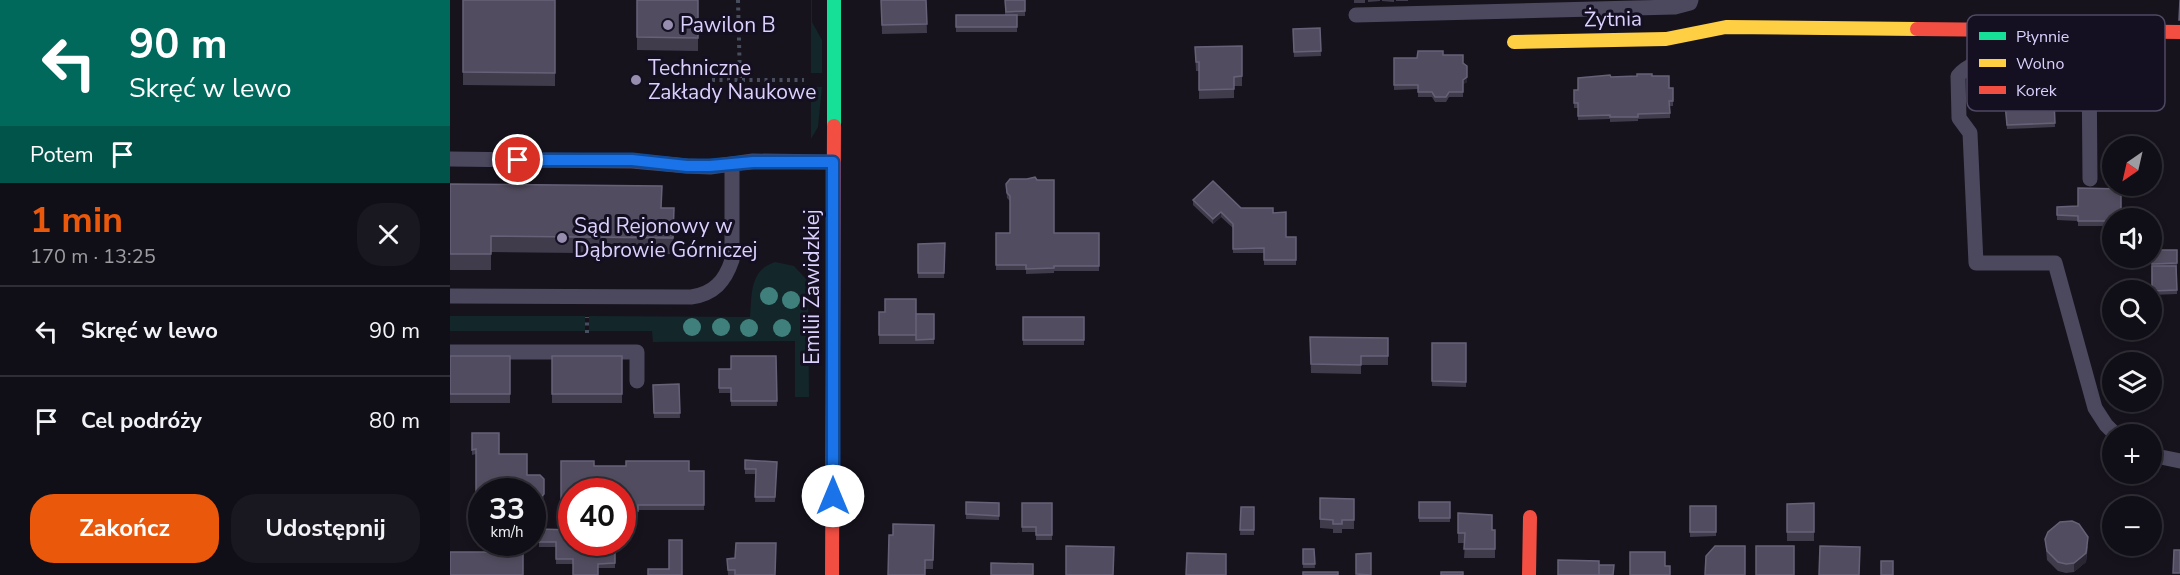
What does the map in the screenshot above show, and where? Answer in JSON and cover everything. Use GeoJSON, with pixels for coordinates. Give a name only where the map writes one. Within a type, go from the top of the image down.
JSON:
{"type":"FeatureCollection","features":[{"type":"Feature","properties":{"kind":"street","name":"Emilii Zawidzkiej"},"geometry":{"type":"LineString","coordinates":[[832,575],[834,0]]}},
{"type":"Feature","properties":{"kind":"street","name":"Żytnia"},"geometry":{"type":"LineString","coordinates":[[1521,29],[1666,39],[1726,27],[1967,30]]}},
{"type":"Feature","properties":{"kind":"street","name":"Żytnia"},"geometry":{"type":"LineString","coordinates":[[2165,32],[2180,32]]}},
{"type":"Feature","properties":{"kind":"street"},"geometry":{"type":"LineString","coordinates":[[1530,517],[1530,575]]}},
{"type":"Feature","properties":{"kind":"lane"},"geometry":{"type":"LineString","coordinates":[[1356,15],[1521,29],[1675,7],[1690,3],[1691,0]]}},
{"type":"Feature","properties":{"kind":"lane"},"geometry":{"type":"LineString","coordinates":[[1967,68],[1958,76],[1959,117],[1970,133],[1976,263],[2055,263],[2095,408],[2106,424]]}},
{"type":"Feature","properties":{"kind":"lane"},"geometry":{"type":"LineString","coordinates":[[2089,111],[2090,179]]}},
{"type":"Feature","properties":{"kind":"lane"},"geometry":{"type":"LineString","coordinates":[[450,159],[632,160],[677,166],[753,162],[833,162]]}},
{"type":"Feature","properties":{"kind":"lane"},"geometry":{"type":"LineString","coordinates":[[450,296],[703,296],[722,283],[732,260],[732,164]]}},
{"type":"Feature","properties":{"kind":"lane"},"geometry":{"type":"LineString","coordinates":[[450,352],[637,352],[637,381]]}},
{"type":"Feature","properties":{"kind":"lane"},"geometry":{"type":"LineString","coordinates":[[2162,457],[2180,461]]}},
{"type":"Feature","properties":{"kind":"path"},"geometry":{"type":"LineString","coordinates":[[738,0],[740,81]]}},
{"type":"Feature","properties":{"kind":"path"},"geometry":{"type":"LineString","coordinates":[[712,80],[804,80]]}},
{"type":"Feature","properties":{"kind":"path"},"geometry":{"type":"LineString","coordinates":[[587,320],[587,331]]}},
{"type":"Feature","properties":{"kind":"green space"},"geometry":{"type":"Polygon","coordinates":[[[811,0],[812,22],[822,40],[822,73],[811,73],[811,0]]]}},
{"type":"Feature","properties":{"kind":"green space"},"geometry":{"type":"Polygon","coordinates":[[[811,87],[822,87],[818,127],[811,139],[811,87]]]}},
{"type":"Feature","properties":{"kind":"green space"},"geometry":{"type":"Polygon","coordinates":[[[775,262],[794,266],[808,281],[809,397],[795,397],[795,341],[653,342],[652,331],[589,331],[589,316],[750,317],[756,277],[760,271],[775,262]]]}},
{"type":"Feature","properties":{"kind":"green space"},"geometry":{"type":"Polygon","coordinates":[[[450,316],[585,316],[585,331],[450,331],[450,316]]]}},
{"type":"Feature","properties":{"kind":"building"},"geometry":{"type":"Polygon","coordinates":[[[463,0],[555,0],[555,73],[463,72],[463,0]]]}},
{"type":"Feature","properties":{"kind":"building","name":"Pawilon B"},"geometry":{"type":"Polygon","coordinates":[[[637,0],[698,0],[698,38],[637,37],[637,0]]]}},
{"type":"Feature","properties":{"kind":"building"},"geometry":{"type":"Polygon","coordinates":[[[881,0],[926,0],[927,24],[882,25],[881,0]]]}},
{"type":"Feature","properties":{"kind":"building"},"geometry":{"type":"Polygon","coordinates":[[[1005,0],[1025,0],[1025,11],[1006,12],[1005,0]]]}},
{"type":"Feature","properties":{"kind":"building"},"geometry":{"type":"Polygon","coordinates":[[[956,15],[1017,15],[1017,27],[956,27],[956,15]]]}},
{"type":"Feature","properties":{"kind":"building"},"geometry":{"type":"Polygon","coordinates":[[[1320,28],[1321,51],[1294,52],[1293,29],[1320,28]]]}},
{"type":"Feature","properties":{"kind":"building"},"geometry":{"type":"Polygon","coordinates":[[[1242,46],[1242,76],[1234,77],[1234,89],[1199,90],[1199,62],[1196,62],[1195,47],[1242,46]]]}},
{"type":"Feature","properties":{"kind":"building"},"geometry":{"type":"Polygon","coordinates":[[[1418,51],[1443,51],[1443,55],[1463,55],[1463,63],[1467,66],[1467,77],[1463,80],[1463,92],[1449,92],[1446,97],[1435,97],[1432,92],[1418,92],[1418,85],[1394,85],[1394,58],[1417,58],[1418,51]]]}},
{"type":"Feature","properties":{"kind":"building"},"geometry":{"type":"Polygon","coordinates":[[[1637,74],[1669,76],[1669,88],[1673,88],[1673,101],[1669,101],[1670,113],[1638,114],[1638,117],[1578,116],[1578,103],[1574,103],[1574,90],[1578,90],[1578,78],[1610,75],[1611,77],[1637,76],[1637,74]]]}},
{"type":"Feature","properties":{"kind":"building"},"geometry":{"type":"Polygon","coordinates":[[[2006,111],[2054,111],[2055,123],[2007,125],[2006,111]]]}},
{"type":"Feature","properties":{"kind":"building"},"geometry":{"type":"Polygon","coordinates":[[[1035,177],[1037,180],[1054,180],[1054,233],[1099,233],[1099,266],[1054,266],[1054,268],[1026,269],[1026,265],[996,265],[996,233],[1010,233],[1010,196],[1007,193],[1006,184],[1010,179],[1035,177]]]}},
{"type":"Feature","properties":{"kind":"building"},"geometry":{"type":"Polygon","coordinates":[[[1213,181],[1241,208],[1273,208],[1273,213],[1286,212],[1286,237],[1296,237],[1296,260],[1264,260],[1264,248],[1233,249],[1233,224],[1221,212],[1213,219],[1193,200],[1213,181]]]}},
{"type":"Feature","properties":{"kind":"building","name":"Sąd Rejonowy w Dąbrowie Górniczej"},"geometry":{"type":"Polygon","coordinates":[[[450,184],[662,186],[661,208],[674,208],[673,238],[491,236],[491,254],[450,254],[450,184]]]}},
{"type":"Feature","properties":{"kind":"building"},"geometry":{"type":"Polygon","coordinates":[[[2078,188],[2102,189],[2102,196],[2121,196],[2121,208],[2102,208],[2102,221],[2078,221],[2078,216],[2057,215],[2057,207],[2078,206],[2078,188]]]}},
{"type":"Feature","properties":{"kind":"building"},"geometry":{"type":"Polygon","coordinates":[[[945,243],[944,273],[918,273],[918,244],[945,243]]]}},
{"type":"Feature","properties":{"kind":"building"},"geometry":{"type":"Polygon","coordinates":[[[2162,250],[2177,250],[2177,263],[2162,264],[2162,250]]]}},
{"type":"Feature","properties":{"kind":"building"},"geometry":{"type":"Polygon","coordinates":[[[2176,266],[2177,290],[2162,291],[2162,280],[2152,280],[2152,268],[2176,266]]]}},
{"type":"Feature","properties":{"kind":"building"},"geometry":{"type":"Polygon","coordinates":[[[885,299],[916,299],[916,335],[879,335],[879,312],[885,312],[885,299]]]}},
{"type":"Feature","properties":{"kind":"building"},"geometry":{"type":"Polygon","coordinates":[[[916,314],[934,314],[934,339],[916,340],[916,314]]]}},
{"type":"Feature","properties":{"kind":"building"},"geometry":{"type":"Polygon","coordinates":[[[1023,317],[1084,317],[1084,340],[1023,340],[1023,317]]]}},
{"type":"Feature","properties":{"kind":"building"},"geometry":{"type":"Polygon","coordinates":[[[1310,337],[1388,338],[1388,356],[1361,356],[1361,365],[1311,364],[1310,337]]]}},
{"type":"Feature","properties":{"kind":"building"},"geometry":{"type":"Polygon","coordinates":[[[1432,343],[1466,343],[1466,382],[1432,381],[1432,343]]]}},
{"type":"Feature","properties":{"kind":"building"},"geometry":{"type":"Polygon","coordinates":[[[450,356],[510,356],[510,394],[450,394],[450,356]]]}},
{"type":"Feature","properties":{"kind":"building"},"geometry":{"type":"Polygon","coordinates":[[[552,356],[622,356],[622,394],[552,394],[552,356]]]}},
{"type":"Feature","properties":{"kind":"building"},"geometry":{"type":"Polygon","coordinates":[[[731,356],[776,356],[777,401],[731,401],[731,388],[719,388],[719,369],[731,369],[731,356]]]}},
{"type":"Feature","properties":{"kind":"building"},"geometry":{"type":"Polygon","coordinates":[[[679,384],[680,413],[654,413],[653,385],[679,384]]]}},
{"type":"Feature","properties":{"kind":"building"},"geometry":{"type":"Polygon","coordinates":[[[472,433],[499,433],[499,454],[527,454],[527,475],[540,475],[543,478],[476,478],[476,449],[472,450],[472,433]]]}},
{"type":"Feature","properties":{"kind":"building"},"geometry":{"type":"Polygon","coordinates":[[[745,460],[777,462],[775,497],[755,497],[756,469],[745,469],[745,460]]]}},
{"type":"Feature","properties":{"kind":"building"},"geometry":{"type":"Polygon","coordinates":[[[561,461],[594,461],[594,466],[626,466],[626,461],[689,461],[689,471],[704,471],[704,505],[638,505],[638,511],[636,511],[636,478],[561,478],[561,461]]]}},
{"type":"Feature","properties":{"kind":"building"},"geometry":{"type":"Polygon","coordinates":[[[1320,498],[1354,499],[1354,520],[1342,520],[1342,524],[1333,524],[1333,520],[1320,519],[1320,498]]]}},
{"type":"Feature","properties":{"kind":"building"},"geometry":{"type":"Polygon","coordinates":[[[966,502],[999,503],[999,516],[966,514],[966,502]]]}},
{"type":"Feature","properties":{"kind":"building"},"geometry":{"type":"Polygon","coordinates":[[[1419,502],[1450,502],[1450,518],[1419,518],[1419,502]]]}},
{"type":"Feature","properties":{"kind":"building"},"geometry":{"type":"Polygon","coordinates":[[[1022,503],[1052,503],[1052,535],[1036,535],[1036,527],[1022,527],[1022,503]]]}},
{"type":"Feature","properties":{"kind":"building"},"geometry":{"type":"Polygon","coordinates":[[[1814,503],[1814,532],[1787,532],[1787,504],[1814,503]]]}},
{"type":"Feature","properties":{"kind":"building"},"geometry":{"type":"Polygon","coordinates":[[[1690,506],[1716,506],[1716,532],[1690,532],[1690,506]]]}},
{"type":"Feature","properties":{"kind":"building"},"geometry":{"type":"Polygon","coordinates":[[[1241,507],[1254,507],[1254,530],[1240,530],[1241,507]]]}},
{"type":"Feature","properties":{"kind":"building"},"geometry":{"type":"Polygon","coordinates":[[[1458,513],[1492,515],[1495,549],[1464,549],[1465,533],[1458,533],[1458,513]]]}},
{"type":"Feature","properties":{"kind":"building"},"geometry":{"type":"Polygon","coordinates":[[[2072,521],[2079,524],[2088,537],[2086,553],[2074,563],[2066,564],[2058,562],[2047,551],[2045,539],[2048,532],[2060,522],[2072,521]]]}},
{"type":"Feature","properties":{"kind":"building"},"geometry":{"type":"Polygon","coordinates":[[[893,524],[934,525],[933,560],[925,560],[925,575],[888,575],[889,535],[893,535],[893,524]]]}},
{"type":"Feature","properties":{"kind":"building"},"geometry":{"type":"Polygon","coordinates":[[[546,529],[558,530],[558,556],[615,556],[615,563],[598,564],[598,575],[573,575],[573,559],[556,559],[556,542],[546,542],[546,529]]]}},
{"type":"Feature","properties":{"kind":"building"},"geometry":{"type":"Polygon","coordinates":[[[669,540],[682,540],[682,575],[648,575],[648,569],[669,569],[669,540]]]}},
{"type":"Feature","properties":{"kind":"building"},"geometry":{"type":"Polygon","coordinates":[[[736,543],[776,543],[775,575],[735,575],[735,570],[728,570],[727,559],[735,558],[736,543]]]}},
{"type":"Feature","properties":{"kind":"building"},"geometry":{"type":"Polygon","coordinates":[[[1066,546],[1114,547],[1113,575],[1066,575],[1066,546]]]}},
{"type":"Feature","properties":{"kind":"building"},"geometry":{"type":"Polygon","coordinates":[[[1715,546],[1745,546],[1745,575],[1705,575],[1706,556],[1715,546]]]}},
{"type":"Feature","properties":{"kind":"building"},"geometry":{"type":"Polygon","coordinates":[[[1756,546],[1794,546],[1794,575],[1756,575],[1756,546]]]}},
{"type":"Feature","properties":{"kind":"building"},"geometry":{"type":"Polygon","coordinates":[[[1820,546],[1860,547],[1859,575],[1819,575],[1820,546]]]}},
{"type":"Feature","properties":{"kind":"building"},"geometry":{"type":"Polygon","coordinates":[[[1303,549],[1314,549],[1315,564],[1303,564],[1303,549]]]}},
{"type":"Feature","properties":{"kind":"building"},"geometry":{"type":"Polygon","coordinates":[[[2174,550],[2180,550],[2180,573],[2173,573],[2174,550]]]}},
{"type":"Feature","properties":{"kind":"building"},"geometry":{"type":"Polygon","coordinates":[[[450,552],[468,552],[468,556],[523,556],[523,575],[450,575],[450,552]]]}},
{"type":"Feature","properties":{"kind":"building"},"geometry":{"type":"Polygon","coordinates":[[[1630,552],[1665,552],[1665,566],[1670,566],[1670,575],[1630,575],[1630,552]]]}},
{"type":"Feature","properties":{"kind":"building"},"geometry":{"type":"Polygon","coordinates":[[[1187,553],[1226,554],[1226,575],[1186,575],[1187,553]]]}},
{"type":"Feature","properties":{"kind":"building"},"geometry":{"type":"Polygon","coordinates":[[[1371,553],[1371,575],[1356,574],[1356,554],[1371,553]]]}},
{"type":"Feature","properties":{"kind":"building"},"geometry":{"type":"Polygon","coordinates":[[[1558,560],[1599,561],[1599,575],[1558,575],[1558,560]]]}},
{"type":"Feature","properties":{"kind":"building"},"geometry":{"type":"Polygon","coordinates":[[[1881,561],[1893,561],[1893,575],[1881,575],[1881,561]]]}},
{"type":"Feature","properties":{"kind":"building"},"geometry":{"type":"Polygon","coordinates":[[[991,563],[1033,564],[1033,575],[991,575],[991,563]]]}},
{"type":"Feature","properties":{"kind":"building"},"geometry":{"type":"Polygon","coordinates":[[[1599,565],[1614,565],[1613,575],[1599,575],[1599,565]]]}},
{"type":"Feature","properties":{"kind":"building"},"geometry":{"type":"Polygon","coordinates":[[[1303,572],[1338,572],[1338,575],[1303,575],[1303,572]]]}},
{"type":"Feature","properties":{"kind":"building"},"geometry":{"type":"Polygon","coordinates":[[[1441,572],[1463,572],[1463,575],[1441,575],[1441,572]]]}},
{"type":"Feature","properties":{"kind":"traffic: fast"},"geometry":{"type":"LineString","coordinates":[[834,0],[834,126]]}},
{"type":"Feature","properties":{"kind":"traffic: slow"},"geometry":{"type":"LineString","coordinates":[[1514,42],[1666,39],[1726,27],[1917,29]]}},
{"type":"Feature","properties":{"kind":"traffic: jam"},"geometry":{"type":"LineString","coordinates":[[1917,29],[1967,30]]}},
{"type":"Feature","properties":{"kind":"traffic: jam"},"geometry":{"type":"LineString","coordinates":[[2165,32],[2180,32]]}},
{"type":"Feature","properties":{"kind":"traffic: jam"},"geometry":{"type":"LineString","coordinates":[[832,575],[834,126]]}},
{"type":"Feature","properties":{"kind":"traffic: jam"},"geometry":{"type":"LineString","coordinates":[[1529,575],[1530,517]]}},
{"type":"Feature","properties":{"kind":"place","name":"Pawilon B"},"geometry":{"type":"Point","coordinates":[668,25]}},
{"type":"Feature","properties":{"kind":"place","name":"Techniczne Zakłady Naukowe"},"geometry":{"type":"Point","coordinates":[636,80]}},
{"type":"Feature","properties":{"kind":"place","name":"Sąd Rejonowy w Dąbrowie Górniczej"},"geometry":{"type":"Point","coordinates":[562,238]}},
{"type":"Feature","properties":{"kind":"route"},"geometry":{"type":"LineString","coordinates":[[518,160],[632,160],[677,166],[753,162],[833,162],[833,496]]}}]}
